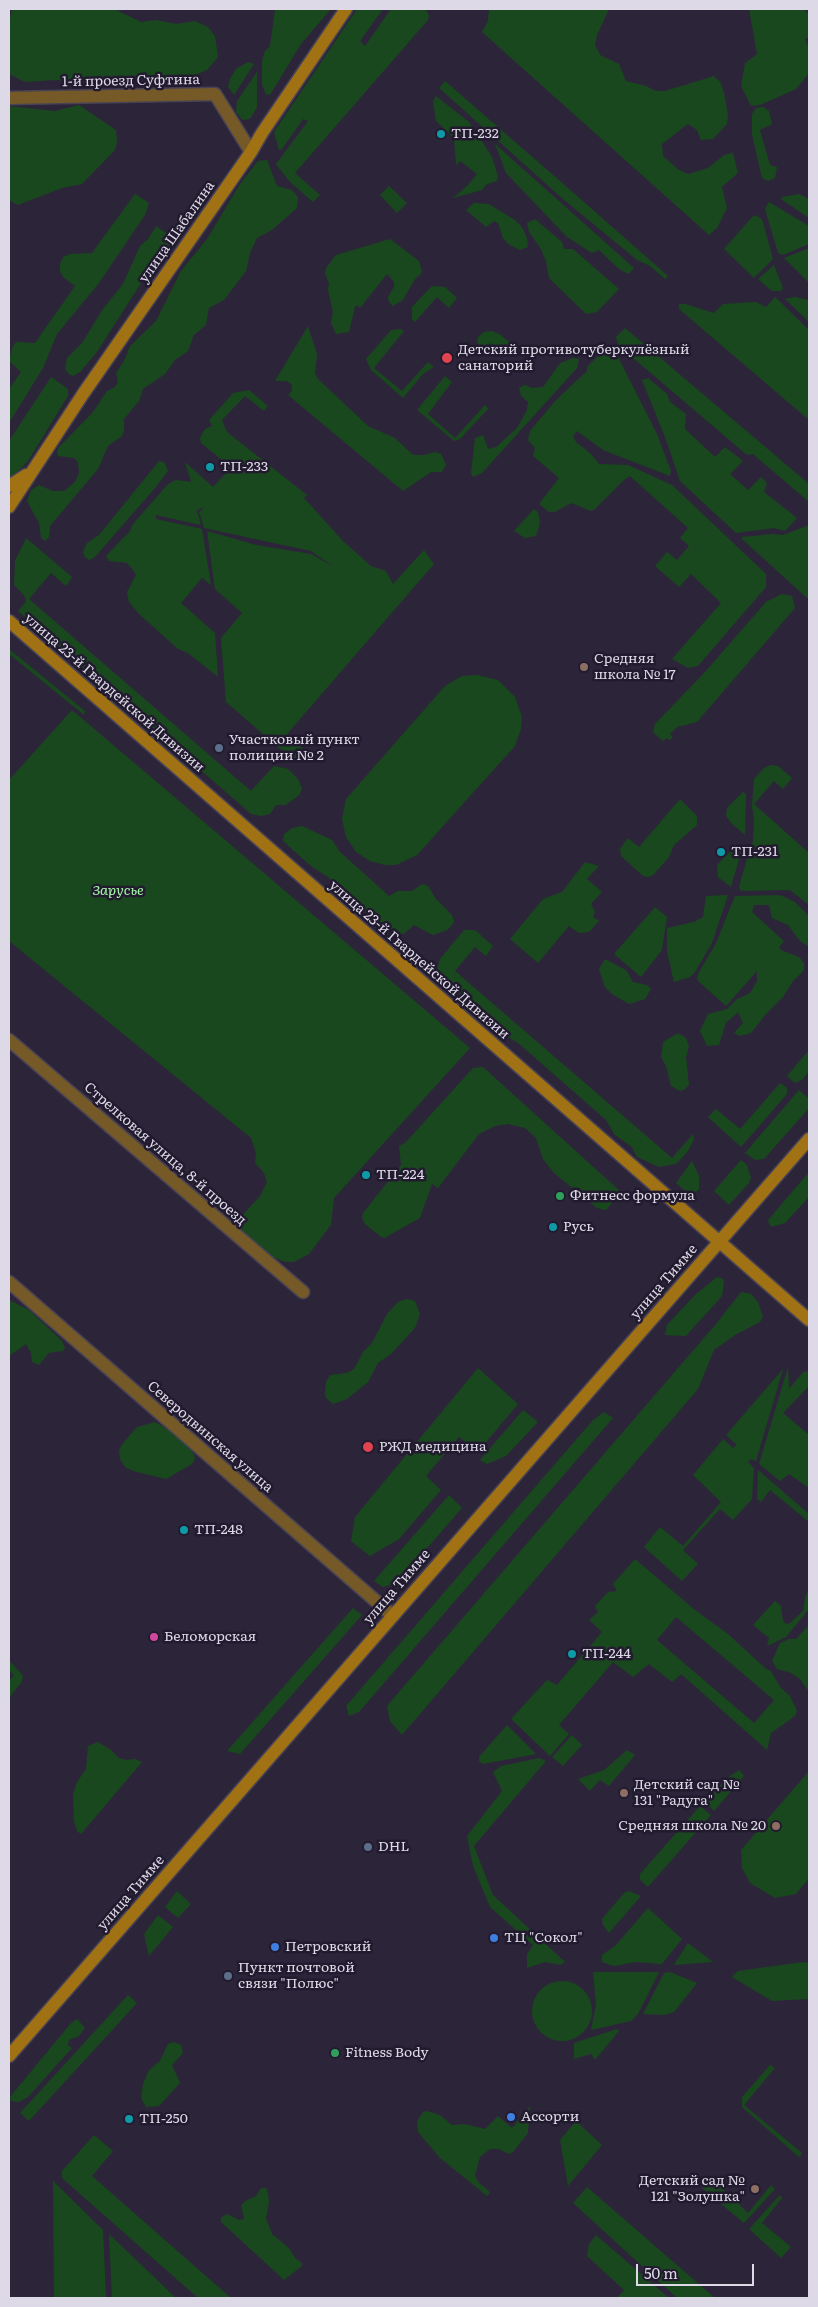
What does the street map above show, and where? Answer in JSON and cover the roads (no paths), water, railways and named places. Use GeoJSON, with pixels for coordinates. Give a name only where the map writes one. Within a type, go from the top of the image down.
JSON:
{"type":"FeatureCollection","features":[{"type":"Feature","properties":{"kind":"street","name":"улица Шабалина"},"geometry":{"type":"LineString","coordinates":[[9,507],[346,9]]}},
{"type":"Feature","properties":{"kind":"street","name":"1-й проезд Суфтина"},"geometry":{"type":"LineString","coordinates":[[9,98],[215,94],[251,152]]}},
{"type":"Feature","properties":{"kind":"street"},"geometry":{"type":"LineString","coordinates":[[9,486],[32,471]]}},
{"type":"Feature","properties":{"kind":"street","name":"улица 23-й Гвардейской Дивизии"},"geometry":{"type":"LineString","coordinates":[[9,621],[809,1320]]}},
{"type":"Feature","properties":{"kind":"street","name":"Стрелковая улица, 8-й проезд"},"geometry":{"type":"LineString","coordinates":[[9,1040],[303,1292]]}},
{"type":"Feature","properties":{"kind":"street","name":"улица Тимме"},"geometry":{"type":"LineString","coordinates":[[9,2056],[809,1138]]}},
{"type":"Feature","properties":{"kind":"street","name":"Северодвинская улица"},"geometry":{"type":"LineString","coordinates":[[9,1282],[392,1615]]}},
{"type":"Feature","properties":{"kind":"place","name":"ТП-232"},"geometry":{"type":"Point","coordinates":[441,134]}},
{"type":"Feature","properties":{"kind":"place","name":"Детский противотуберкулёзный санаторий"},"geometry":{"type":"Point","coordinates":[447,358]}},
{"type":"Feature","properties":{"kind":"place","name":"ТП-233"},"geometry":{"type":"Point","coordinates":[210,467]}},
{"type":"Feature","properties":{"kind":"place","name":"Средняя школа № 17"},"geometry":{"type":"Point","coordinates":[584,667]}},
{"type":"Feature","properties":{"kind":"place","name":"Участковый пункт полиции № 2"},"geometry":{"type":"Point","coordinates":[219,748]}},
{"type":"Feature","properties":{"kind":"place","name":"ТП-231"},"geometry":{"type":"Point","coordinates":[721,852]}},
{"type":"Feature","properties":{"kind":"place","name":"ТП-224"},"geometry":{"type":"Point","coordinates":[366,1175]}},
{"type":"Feature","properties":{"kind":"place","name":"Фитнесс формула"},"geometry":{"type":"Point","coordinates":[560,1196]}},
{"type":"Feature","properties":{"kind":"place","name":"Русь"},"geometry":{"type":"Point","coordinates":[553,1227]}},
{"type":"Feature","properties":{"kind":"place","name":"РЖД медицина"},"geometry":{"type":"Point","coordinates":[368,1447]}},
{"type":"Feature","properties":{"kind":"place","name":"ТП-248"},"geometry":{"type":"Point","coordinates":[184,1530]}},
{"type":"Feature","properties":{"kind":"place","name":"Беломорская"},"geometry":{"type":"Point","coordinates":[154,1637]}},
{"type":"Feature","properties":{"kind":"place","name":"ТП-244"},"geometry":{"type":"Point","coordinates":[572,1654]}},
{"type":"Feature","properties":{"kind":"place","name":"Детский сад № 131 \"Радуга\""},"geometry":{"type":"Point","coordinates":[624,1793]}},
{"type":"Feature","properties":{"kind":"place","name":"Средняя школа № 20"},"geometry":{"type":"Point","coordinates":[776,1826]}},
{"type":"Feature","properties":{"kind":"place","name":"DHL"},"geometry":{"type":"Point","coordinates":[368,1847]}},
{"type":"Feature","properties":{"kind":"place","name":"ТЦ \"Сокол\""},"geometry":{"type":"Point","coordinates":[494,1938]}},
{"type":"Feature","properties":{"kind":"place","name":"Петровский"},"geometry":{"type":"Point","coordinates":[275,1947]}},
{"type":"Feature","properties":{"kind":"place","name":"Пункт почтовой связи \"Полюс\""},"geometry":{"type":"Point","coordinates":[228,1976]}},
{"type":"Feature","properties":{"kind":"place","name":"Fitness Body"},"geometry":{"type":"Point","coordinates":[335,2053]}},
{"type":"Feature","properties":{"kind":"place","name":"Ассорти"},"geometry":{"type":"Point","coordinates":[511,2117]}},
{"type":"Feature","properties":{"kind":"place","name":"ТП-250"},"geometry":{"type":"Point","coordinates":[129,2119]}},
{"type":"Feature","properties":{"kind":"place","name":"Детский сад № 121 \"Золушка\""},"geometry":{"type":"Point","coordinates":[755,2189]}},
{"type":"Feature","properties":{"kind":"park label","name":"Зарусье"},"geometry":{"type":"Point","coordinates":[118,891]}}]}
